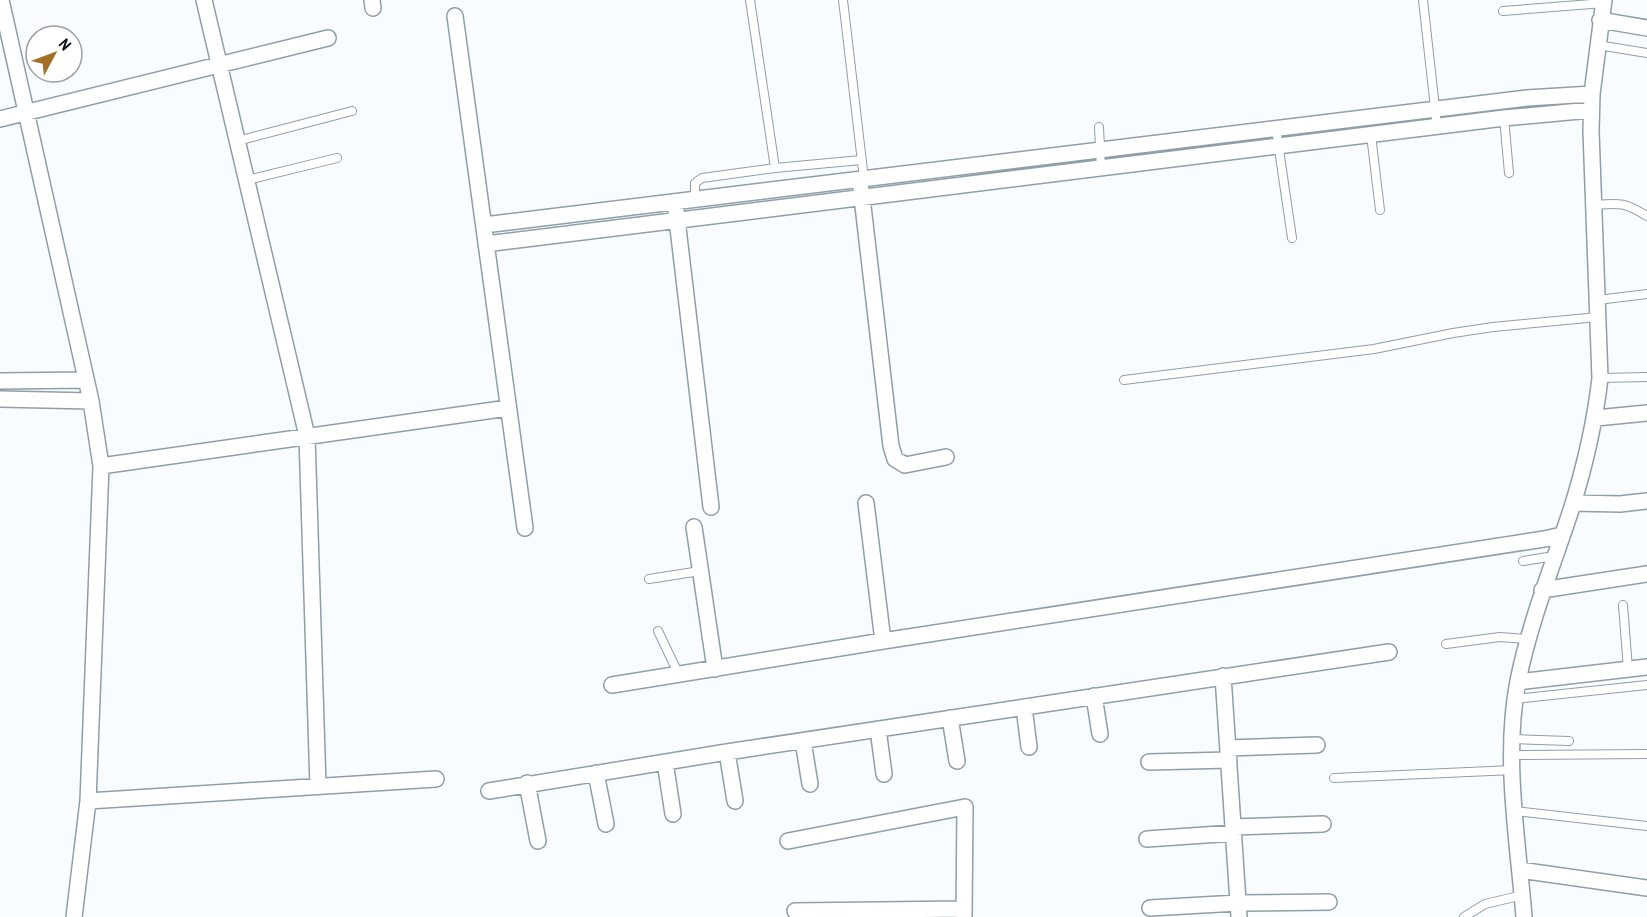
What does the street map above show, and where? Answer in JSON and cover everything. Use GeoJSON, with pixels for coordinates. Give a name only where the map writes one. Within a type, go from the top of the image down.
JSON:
{"type":"FeatureCollection","features":[{"type":"Feature","properties":{"kind":"street"},"geometry":{"type":"LineString","coordinates":[[1,0],[91,401],[101,466],[88,801],[74,917]]}},
{"type":"Feature","properties":{"kind":"street"},"geometry":{"type":"LineString","coordinates":[[204,0],[307,436],[318,786]]}},
{"type":"Feature","properties":{"kind":"street"},"geometry":{"type":"LineString","coordinates":[[1524,917],[1513,763],[1515,699],[1527,639],[1573,503],[1596,418],[1600,378],[1591,110],[1600,20],[1604,2]]}},
{"type":"Feature","properties":{"kind":"street"},"geometry":{"type":"LineString","coordinates":[[455,16],[525,528]]}},
{"type":"Feature","properties":{"kind":"street"},"geometry":{"type":"LineString","coordinates":[[1600,20],[1647,28]]}},
{"type":"Feature","properties":{"kind":"street"},"geometry":{"type":"LineString","coordinates":[[0,119],[328,38]]}},
{"type":"Feature","properties":{"kind":"street"},"geometry":{"type":"LineString","coordinates":[[484,225],[1434,109],[1592,93]]}},
{"type":"Feature","properties":{"kind":"street"},"geometry":{"type":"LineString","coordinates":[[1535,98],[1538,114]]}},
{"type":"Feature","properties":{"kind":"street"},"geometry":{"type":"LineString","coordinates":[[486,244],[1437,126],[1591,110]]}},
{"type":"Feature","properties":{"kind":"street"},"geometry":{"type":"LineString","coordinates":[[1151,144],[1152,162]]}},
{"type":"Feature","properties":{"kind":"street"},"geometry":{"type":"LineString","coordinates":[[1009,162],[1012,180]]}},
{"type":"Feature","properties":{"kind":"street"},"geometry":{"type":"LineString","coordinates":[[862,179],[862,198],[895,459],[905,465],[946,457]]}},
{"type":"Feature","properties":{"kind":"street"},"geometry":{"type":"LineString","coordinates":[[675,202],[711,507]]}},
{"type":"Feature","properties":{"kind":"street"},"geometry":{"type":"LineString","coordinates":[[0,381],[86,380]]}},
{"type":"Feature","properties":{"kind":"street"},"geometry":{"type":"LineString","coordinates":[[0,399],[91,401]]}},
{"type":"Feature","properties":{"kind":"street"},"geometry":{"type":"LineString","coordinates":[[101,466],[508,408]]}},
{"type":"Feature","properties":{"kind":"street"},"geometry":{"type":"LineString","coordinates":[[1596,418],[1647,412]]}},
{"type":"Feature","properties":{"kind":"street"},"geometry":{"type":"LineString","coordinates":[[1573,503],[1611,504],[1647,501]]}},
{"type":"Feature","properties":{"kind":"street"},"geometry":{"type":"LineString","coordinates":[[866,503],[883,641]]}},
{"type":"Feature","properties":{"kind":"street"},"geometry":{"type":"LineString","coordinates":[[694,527],[715,669]]}},
{"type":"Feature","properties":{"kind":"street"},"geometry":{"type":"LineString","coordinates":[[612,685],[1562,535]]}},
{"type":"Feature","properties":{"kind":"street"},"geometry":{"type":"LineString","coordinates":[[1542,590],[1647,574]]}},
{"type":"Feature","properties":{"kind":"street"},"geometry":{"type":"LineString","coordinates":[[489,791],[526,783],[1389,652]]}},
{"type":"Feature","properties":{"kind":"street"},"geometry":{"type":"LineString","coordinates":[[1518,682],[1647,667]]}},
{"type":"Feature","properties":{"kind":"street"},"geometry":{"type":"LineString","coordinates":[[1223,676],[1239,910]]}},
{"type":"Feature","properties":{"kind":"street"},"geometry":{"type":"LineString","coordinates":[[1094,696],[1100,734]]}},
{"type":"Feature","properties":{"kind":"street"},"geometry":{"type":"LineString","coordinates":[[1024,707],[1029,747]]}},
{"type":"Feature","properties":{"kind":"street"},"geometry":{"type":"LineString","coordinates":[[950,718],[957,760]]}},
{"type":"Feature","properties":{"kind":"street"},"geometry":{"type":"LineString","coordinates":[[878,729],[884,774]]}},
{"type":"Feature","properties":{"kind":"street"},"geometry":{"type":"LineString","coordinates":[[803,741],[810,784]]}},
{"type":"Feature","properties":{"kind":"street"},"geometry":{"type":"LineString","coordinates":[[1149,762],[1317,745]]}},
{"type":"Feature","properties":{"kind":"street"},"geometry":{"type":"LineString","coordinates":[[727,752],[735,801]]}},
{"type":"Feature","properties":{"kind":"street"},"geometry":{"type":"LineString","coordinates":[[666,762],[673,814]]}},
{"type":"Feature","properties":{"kind":"street"},"geometry":{"type":"LineString","coordinates":[[596,773],[606,824]]}},
{"type":"Feature","properties":{"kind":"street"},"geometry":{"type":"LineString","coordinates":[[88,801],[436,779]]}},
{"type":"Feature","properties":{"kind":"street"},"geometry":{"type":"LineString","coordinates":[[526,783],[538,841]]}},
{"type":"Feature","properties":{"kind":"street"},"geometry":{"type":"LineString","coordinates":[[788,841],[965,807],[964,913],[795,910]]}},
{"type":"Feature","properties":{"kind":"street"},"geometry":{"type":"LineString","coordinates":[[1147,839],[1323,824]]}},
{"type":"Feature","properties":{"kind":"street"},"geometry":{"type":"LineString","coordinates":[[1520,870],[1647,888]]}},
{"type":"Feature","properties":{"kind":"street"},"geometry":{"type":"LineString","coordinates":[[1150,908],[1239,910],[1329,902]]}},
{"type":"Feature","properties":{"kind":"lane"},"geometry":{"type":"LineString","coordinates":[[750,0],[775,168]]}},
{"type":"Feature","properties":{"kind":"lane"},"geometry":{"type":"LineString","coordinates":[[843,0],[862,179]]}},
{"type":"Feature","properties":{"kind":"lane"},"geometry":{"type":"LineString","coordinates":[[1423,0],[1437,126]]}},
{"type":"Feature","properties":{"kind":"lane"},"geometry":{"type":"LineString","coordinates":[[1503,11],[1604,2]]}},
{"type":"Feature","properties":{"kind":"lane"},"geometry":{"type":"LineString","coordinates":[[1598,45],[1647,52]]}},
{"type":"Feature","properties":{"kind":"lane"},"geometry":{"type":"LineString","coordinates":[[237,141],[352,111]]}},
{"type":"Feature","properties":{"kind":"lane"},"geometry":{"type":"LineString","coordinates":[[1504,118],[1509,173]]}},
{"type":"Feature","properties":{"kind":"lane"},"geometry":{"type":"LineString","coordinates":[[1099,127],[1101,169]]}},
{"type":"Feature","properties":{"kind":"lane"},"geometry":{"type":"LineString","coordinates":[[1276,129],[1292,238]]}},
{"type":"Feature","properties":{"kind":"lane"},"geometry":{"type":"LineString","coordinates":[[1371,135],[1380,210]]}},
{"type":"Feature","properties":{"kind":"lane"},"geometry":{"type":"LineString","coordinates":[[246,180],[337,158]]}},
{"type":"Feature","properties":{"kind":"lane"},"geometry":{"type":"LineString","coordinates":[[695,200],[695,183],[702,178],[861,160]]}},
{"type":"Feature","properties":{"kind":"lane"},"geometry":{"type":"LineString","coordinates":[[1594,205],[1621,203],[1647,216]]}},
{"type":"Feature","properties":{"kind":"lane"},"geometry":{"type":"LineString","coordinates":[[1598,300],[1647,294]]}},
{"type":"Feature","properties":{"kind":"lane"},"geometry":{"type":"LineString","coordinates":[[1124,380],[1374,349],[1493,327],[1598,317]]}},
{"type":"Feature","properties":{"kind":"lane"},"geometry":{"type":"LineString","coordinates":[[1600,378],[1647,377]]}},
{"type":"Feature","properties":{"kind":"lane"},"geometry":{"type":"LineString","coordinates":[[1523,561],[1554,555]]}},
{"type":"Feature","properties":{"kind":"lane"},"geometry":{"type":"LineString","coordinates":[[649,579],[700,572]]}},
{"type":"Feature","properties":{"kind":"lane"},"geometry":{"type":"LineString","coordinates":[[1623,605],[1628,669]]}},
{"type":"Feature","properties":{"kind":"lane"},"geometry":{"type":"LineString","coordinates":[[658,631],[679,675]]}},
{"type":"Feature","properties":{"kind":"lane"},"geometry":{"type":"LineString","coordinates":[[1446,644],[1500,637],[1527,639]]}},
{"type":"Feature","properties":{"kind":"lane"},"geometry":{"type":"LineString","coordinates":[[1515,699],[1647,685]]}},
{"type":"Feature","properties":{"kind":"lane"},"geometry":{"type":"LineString","coordinates":[[1513,739],[1569,741]]}},
{"type":"Feature","properties":{"kind":"lane"},"geometry":{"type":"LineString","coordinates":[[1334,778],[1647,754]]}},
{"type":"Feature","properties":{"kind":"lane"},"geometry":{"type":"LineString","coordinates":[[1515,811],[1647,825]]}},
{"type":"Feature","properties":{"kind":"lane"},"geometry":{"type":"LineString","coordinates":[[1464,917],[1485,903],[1522,895]]}}]}
